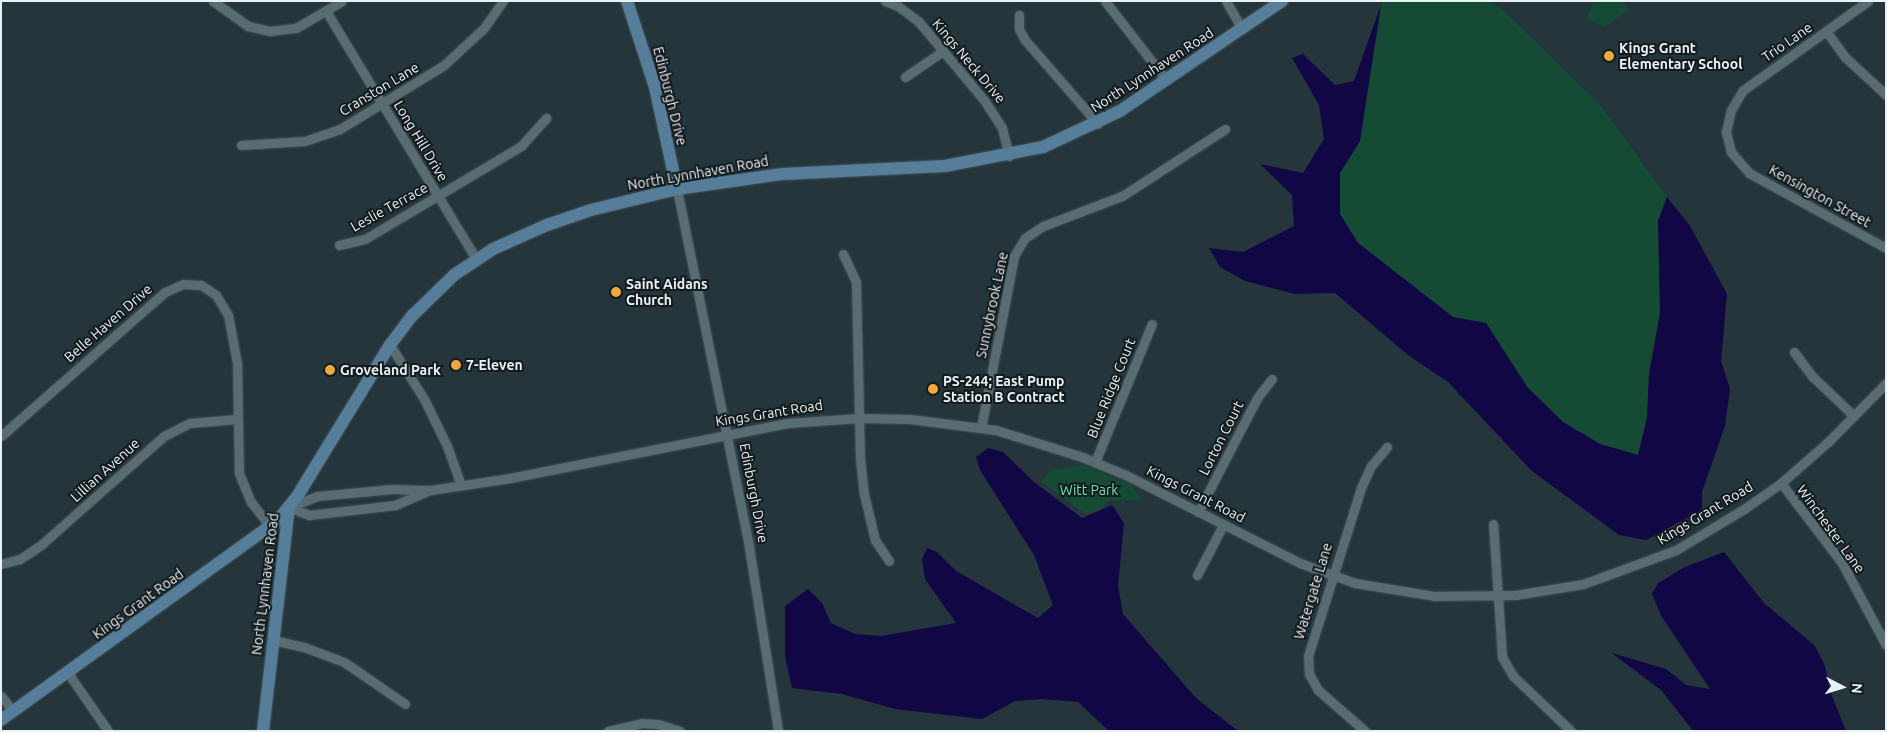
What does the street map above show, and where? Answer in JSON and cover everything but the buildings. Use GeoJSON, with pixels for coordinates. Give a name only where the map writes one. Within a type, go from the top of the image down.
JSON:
{"type":"FeatureCollection","features":[{"type":"Feature","properties":{"kind":"street"},"geometry":{"type":"LineString","coordinates":[[213,1],[248,26],[270,31],[296,28],[342,1]]}},
{"type":"Feature","properties":{"kind":"street","name":"Cranston Lane"},"geometry":{"type":"LineString","coordinates":[[241,145],[291,143],[323,136],[382,103],[458,53],[484,28],[503,1]]}},
{"type":"Feature","properties":{"kind":"street","name":"Edinburgh Drive"},"geometry":{"type":"LineString","coordinates":[[627,1],[655,87],[677,189],[749,547],[778,731]]}},
{"type":"Feature","properties":{"kind":"street","name":"Kings Neck Drive"},"geometry":{"type":"LineString","coordinates":[[885,1],[909,13],[996,115],[1009,156]]}},
{"type":"Feature","properties":{"kind":"street"},"geometry":{"type":"LineString","coordinates":[[1105,1],[1166,80]]}},
{"type":"Feature","properties":{"kind":"street"},"geometry":{"type":"LineString","coordinates":[[1226,1],[1242,29]]}},
{"type":"Feature","properties":{"kind":"street","name":"North Lynnhaven Road"},"geometry":{"type":"LineString","coordinates":[[263,731],[272,640],[289,507],[390,345],[431,295],[476,259],[547,224],[635,197],[783,174],[944,166],[1009,156],[1043,147],[1098,124],[1282,1]]}},
{"type":"Feature","properties":{"kind":"street","name":"Trio Lane"},"geometry":{"type":"LineString","coordinates":[[1742,168],[1731,152],[1726,132],[1736,99],[1752,82],[1868,1]]}},
{"type":"Feature","properties":{"kind":"street","name":"Long Hill Drive"},"geometry":{"type":"LineString","coordinates":[[326,11],[476,259]]}},
{"type":"Feature","properties":{"kind":"street"},"geometry":{"type":"LineString","coordinates":[[1019,15],[1019,29],[1025,40],[1098,124]]}},
{"type":"Feature","properties":{"kind":"street"},"geometry":{"type":"LineString","coordinates":[[1826,31],[1845,57],[1886,95]]}},
{"type":"Feature","properties":{"kind":"street"},"geometry":{"type":"LineString","coordinates":[[905,77],[943,51]]}},
{"type":"Feature","properties":{"kind":"street","name":"Leslie Terrace"},"geometry":{"type":"LineString","coordinates":[[339,245],[365,239],[521,146],[546,118]]}},
{"type":"Feature","properties":{"kind":"street","name":"Sunnybrook Lane"},"geometry":{"type":"LineString","coordinates":[[981,428],[1014,256],[1025,238],[1043,226],[1122,196],[1225,129]]}},
{"type":"Feature","properties":{"kind":"street","name":"Kensington Street"},"geometry":{"type":"LineString","coordinates":[[1742,168],[1886,248]]}},
{"type":"Feature","properties":{"kind":"street"},"geometry":{"type":"LineString","coordinates":[[843,254],[856,282],[860,458],[870,528],[889,561]]}},
{"type":"Feature","properties":{"kind":"street","name":"Belle Haven Drive"},"geometry":{"type":"LineString","coordinates":[[1,436],[166,292],[182,284],[210,289],[228,315],[237,363],[236,456],[242,487],[270,526]]}},
{"type":"Feature","properties":{"kind":"street","name":"Blue Ridge Court"},"geometry":{"type":"LineString","coordinates":[[1095,462],[1152,324]]}},
{"type":"Feature","properties":{"kind":"street"},"geometry":{"type":"LineString","coordinates":[[390,345],[424,399],[450,453],[461,485]]}},
{"type":"Feature","properties":{"kind":"street"},"geometry":{"type":"LineString","coordinates":[[1794,352],[1812,376],[1854,416]]}},
{"type":"Feature","properties":{"kind":"street","name":"Lorton Court"},"geometry":{"type":"LineString","coordinates":[[1198,512],[1257,398],[1272,379]]}},
{"type":"Feature","properties":{"kind":"street","name":"Kings Grant Road"},"geometry":{"type":"LineString","coordinates":[[1,720],[270,526],[289,507],[317,496],[393,489],[431,490],[788,423],[860,418],[981,428],[1039,442],[1095,462],[1332,576],[1395,592],[1498,597],[1583,584],[1643,564],[1676,550],[1744,509],[1781,483],[1854,416],[1886,383]]}},
{"type":"Feature","properties":{"kind":"street","name":"Lillian Avenue"},"geometry":{"type":"LineString","coordinates":[[1,564],[20,559],[42,544],[164,436],[190,423],[236,419]]}},
{"type":"Feature","properties":{"kind":"street","name":"Watergate Lane"},"geometry":{"type":"LineString","coordinates":[[1365,731],[1318,690],[1309,674],[1308,656],[1364,479],[1387,447]]}},
{"type":"Feature","properties":{"kind":"street","name":"Winchester Lane"},"geometry":{"type":"LineString","coordinates":[[1781,483],[1842,563],[1886,645]]}},
{"type":"Feature","properties":{"kind":"street","name":"Kings Grant Road"},"geometry":{"type":"LineString","coordinates":[[289,507],[303,514],[318,514],[395,505],[431,490]]}},
{"type":"Feature","properties":{"kind":"street"},"geometry":{"type":"LineString","coordinates":[[1494,524],[1499,638],[1507,667],[1570,731]]}},
{"type":"Feature","properties":{"kind":"street"},"geometry":{"type":"LineString","coordinates":[[1198,575],[1224,525]]}},
{"type":"Feature","properties":{"kind":"street"},"geometry":{"type":"LineString","coordinates":[[272,640],[304,647],[344,662],[405,704]]}},
{"type":"Feature","properties":{"kind":"street"},"geometry":{"type":"LineString","coordinates":[[68,673],[108,731]]}},
{"type":"Feature","properties":{"kind":"street"},"geometry":{"type":"LineString","coordinates":[[1,696],[13,712]]}},
{"type":"Feature","properties":{"kind":"street"},"geometry":{"type":"LineString","coordinates":[[608,731],[631,724],[680,731]]}},
{"type":"Feature","properties":{"kind":"green space"},"geometry":{"type":"Polygon","coordinates":[[[1382,1],[1489,1],[1503,10],[1599,103],[1667,197],[1658,221],[1660,313],[1649,374],[1647,418],[1638,455],[1600,444],[1563,422],[1528,388],[1486,323],[1453,317],[1358,243],[1340,214],[1340,173],[1360,141],[1382,1]]]}},
{"type":"Feature","properties":{"kind":"green space"},"geometry":{"type":"Polygon","coordinates":[[[1598,1],[1623,1],[1629,10],[1605,27],[1587,19],[1592,5],[1598,1]]]}},
{"type":"Feature","properties":{"kind":"green space","name":"Witt Park"},"geometry":{"type":"Polygon","coordinates":[[[1083,465],[1131,485],[1143,500],[1108,500],[1099,511],[1084,513],[1042,482],[1050,470],[1083,465]]]}},
{"type":"Feature","properties":{"kind":"shaded area"},"geometry":{"type":"Polygon","coordinates":[[[1381,5],[1360,141],[1340,173],[1340,214],[1358,243],[1453,317],[1486,323],[1528,388],[1563,422],[1600,444],[1638,455],[1647,418],[1649,374],[1660,313],[1658,221],[1667,197],[1690,226],[1727,294],[1721,361],[1730,389],[1725,426],[1702,492],[1702,510],[1646,540],[1619,535],[1532,471],[1448,382],[1408,355],[1335,293],[1295,294],[1245,281],[1220,267],[1209,248],[1243,252],[1294,226],[1292,195],[1260,164],[1303,173],[1324,139],[1319,105],[1292,58],[1303,54],[1335,85],[1354,81],[1381,5]]]}},
{"type":"Feature","properties":{"kind":"shaded area"},"geometry":{"type":"Polygon","coordinates":[[[988,448],[1003,452],[1034,482],[1082,518],[1112,505],[1124,523],[1118,586],[1123,614],[1196,698],[1238,731],[1109,731],[1078,702],[1041,699],[1015,701],[982,719],[895,709],[842,694],[792,688],[785,657],[785,606],[808,589],[822,603],[831,623],[855,634],[881,636],[956,623],[925,579],[922,559],[927,548],[937,552],[956,571],[1038,618],[1053,605],[1034,555],[980,470],[976,457],[988,448]]]}},
{"type":"Feature","properties":{"kind":"shaded area"},"geometry":{"type":"Polygon","coordinates":[[[1724,552],[1764,603],[1815,646],[1825,666],[1830,691],[1846,731],[1693,731],[1662,691],[1612,653],[1666,669],[1686,685],[1710,689],[1662,617],[1652,594],[1658,583],[1685,567],[1724,552]]]}},
{"type":"Feature","properties":{"kind":"place","name":"Kings Grant Elementary School"},"geometry":{"type":"Point","coordinates":[1609,56]}},
{"type":"Feature","properties":{"kind":"place","name":"Saint Aidans Church"},"geometry":{"type":"Point","coordinates":[616,292]}},
{"type":"Feature","properties":{"kind":"place","name":"7-Eleven"},"geometry":{"type":"Point","coordinates":[456,365]}},
{"type":"Feature","properties":{"kind":"place","name":"Groveland Park"},"geometry":{"type":"Point","coordinates":[330,370]}},
{"type":"Feature","properties":{"kind":"place","name":"PS-244; East Pump Station B Contract"},"geometry":{"type":"Point","coordinates":[933,389]}}]}
